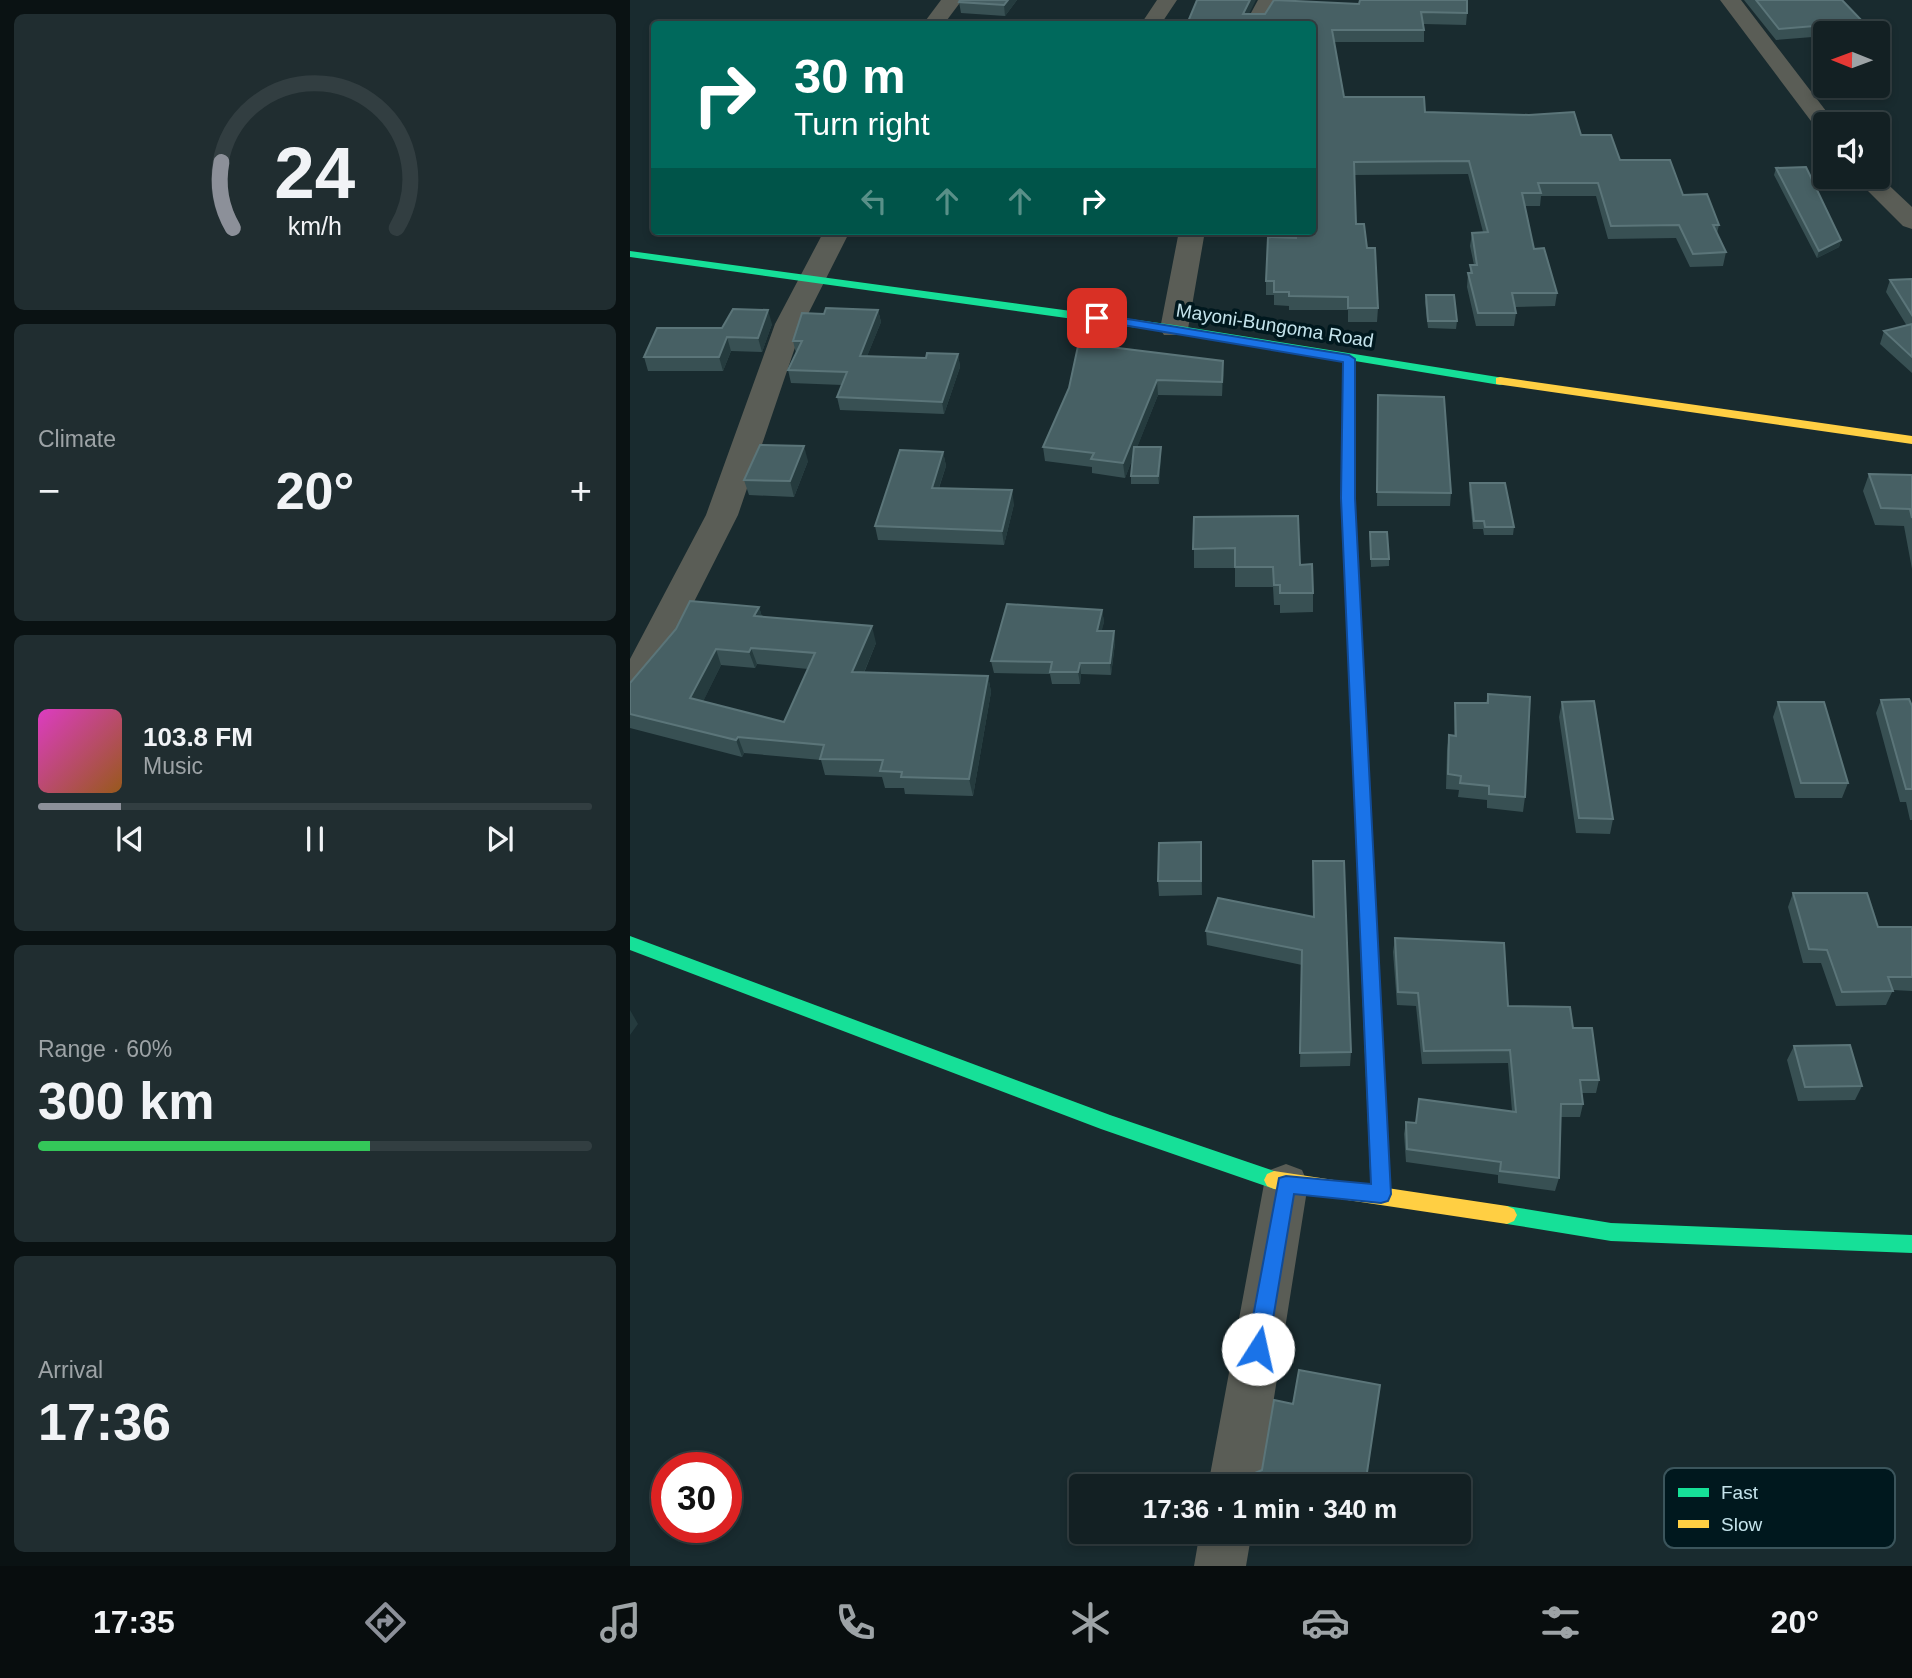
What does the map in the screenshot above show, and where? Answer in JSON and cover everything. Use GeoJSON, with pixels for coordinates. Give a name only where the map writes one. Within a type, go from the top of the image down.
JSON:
{"type":"FeatureCollection","features":[{"type":"Feature","properties":{"kind":"street"},"geometry":{"type":"LineString","coordinates":[[935,21],[952,0]]}},
{"type":"Feature","properties":{"kind":"street"},"geometry":{"type":"LineString","coordinates":[[1153,21],[1167,0]]}},
{"type":"Feature","properties":{"kind":"street"},"geometry":{"type":"LineString","coordinates":[[1257,21],[1268,0]]}},
{"type":"Feature","properties":{"kind":"street"},"geometry":{"type":"LineString","coordinates":[[1730,0],[1816,112]]}},
{"type":"Feature","properties":{"kind":"street"},"geometry":{"type":"LineString","coordinates":[[1879,189],[1912,221]]}},
{"type":"Feature","properties":{"kind":"street"},"geometry":{"type":"LineString","coordinates":[[630,682],[648,661],[722,514],[789,324],[835,235]]}},
{"type":"Feature","properties":{"kind":"street"},"geometry":{"type":"LineString","coordinates":[[1174,329],[1191,235]]}},
{"type":"Feature","properties":{"kind":"street","name":"Mayoni-Bungoma Road"},"geometry":{"type":"LineString","coordinates":[[630,254],[813,277],[1174,329],[1349,359],[1912,440]]}},
{"type":"Feature","properties":{"kind":"street"},"geometry":{"type":"LineString","coordinates":[[1349,359],[1348,498],[1381,1194]]}},
{"type":"Feature","properties":{"kind":"street"},"geometry":{"type":"LineString","coordinates":[[630,943],[1108,1124],[1286,1184],[1381,1194],[1611,1232],[1912,1244]]}},
{"type":"Feature","properties":{"kind":"street"},"geometry":{"type":"LineString","coordinates":[[1236,1474],[1286,1184]]}},
{"type":"Feature","properties":{"kind":"street"},"geometry":{"type":"LineString","coordinates":[[1220,1566],[1224,1544]]}},
{"type":"Feature","properties":{"kind":"building"},"geometry":{"type":"Polygon","coordinates":[[[1008,0],[1004,5],[959,2],[1008,0]]]}},
{"type":"Feature","properties":{"kind":"building"},"geometry":{"type":"Polygon","coordinates":[[[1197,0],[1250,0],[1243,14],[1265,14],[1274,0],[1359,4],[1360,0],[1467,0],[1467,13],[1421,12],[1424,30],[1332,30],[1344,97],[1424,97],[1425,112],[1529,115],[1574,112],[1581,135],[1611,135],[1620,160],[1670,160],[1683,195],[1707,194],[1719,225],[1713,225],[1726,252],[1693,254],[1679,225],[1611,226],[1598,183],[1538,183],[1541,193],[1522,193],[1534,249],[1544,248],[1557,293],[1512,293],[1516,313],[1478,313],[1468,273],[1472,273],[1470,265],[1477,265],[1472,233],[1488,232],[1469,161],[1354,162],[1356,224],[1364,224],[1367,248],[1375,248],[1378,308],[1348,308],[1348,297],[1289,296],[1289,292],[1274,292],[1274,281],[1266,281],[1268,237],[1296,238],[1296,235],[1316,235],[1316,21],[1188,21],[1197,0]]]}},
{"type":"Feature","properties":{"kind":"building"},"geometry":{"type":"Polygon","coordinates":[[[1756,0],[1842,0],[1862,21],[1813,21],[1813,26],[1779,29],[1756,0]]]}},
{"type":"Feature","properties":{"kind":"building"},"geometry":{"type":"Polygon","coordinates":[[[1806,167],[1813,182],[1813,189],[1817,189],[1841,240],[1819,251],[1776,168],[1806,167]]]}},
{"type":"Feature","properties":{"kind":"building"},"geometry":{"type":"Polygon","coordinates":[[[1912,279],[1912,315],[1890,280],[1912,279]]]}},
{"type":"Feature","properties":{"kind":"building"},"geometry":{"type":"Polygon","coordinates":[[[1426,295],[1454,295],[1457,321],[1428,321],[1426,295]]]}},
{"type":"Feature","properties":{"kind":"building"},"geometry":{"type":"Polygon","coordinates":[[[826,308],[878,310],[860,356],[926,358],[927,353],[958,354],[942,402],[837,397],[847,372],[788,370],[802,341],[793,341],[802,313],[824,314],[826,308]]]}},
{"type":"Feature","properties":{"kind":"building"},"geometry":{"type":"Polygon","coordinates":[[[733,309],[768,310],[758,338],[727,337],[719,357],[644,357],[657,328],[722,328],[733,309]]]}},
{"type":"Feature","properties":{"kind":"building"},"geometry":{"type":"Polygon","coordinates":[[[1912,324],[1912,357],[1884,331],[1912,324]]]}},
{"type":"Feature","properties":{"kind":"building"},"geometry":{"type":"Polygon","coordinates":[[[1078,346],[1110,347],[1223,361],[1222,382],[1157,380],[1123,463],[1091,459],[1094,453],[1043,447],[1069,388],[1078,346]]]}},
{"type":"Feature","properties":{"kind":"building"},"geometry":{"type":"Polygon","coordinates":[[[1378,395],[1444,397],[1451,493],[1377,492],[1378,395]]]}},
{"type":"Feature","properties":{"kind":"building"},"geometry":{"type":"Polygon","coordinates":[[[760,445],[804,446],[790,481],[744,480],[760,445]]]}},
{"type":"Feature","properties":{"kind":"building"},"geometry":{"type":"Polygon","coordinates":[[[1134,447],[1161,447],[1158,476],[1131,476],[1134,447]]]}},
{"type":"Feature","properties":{"kind":"building"},"geometry":{"type":"Polygon","coordinates":[[[900,450],[943,452],[932,488],[1012,490],[1002,531],[875,526],[900,450]]]}},
{"type":"Feature","properties":{"kind":"building"},"geometry":{"type":"Polygon","coordinates":[[[1869,474],[1912,475],[1912,518],[1910,509],[1881,508],[1869,474]]]}},
{"type":"Feature","properties":{"kind":"building"},"geometry":{"type":"Polygon","coordinates":[[[1470,483],[1505,483],[1514,527],[1485,527],[1484,521],[1474,521],[1470,483]]]}},
{"type":"Feature","properties":{"kind":"building"},"geometry":{"type":"Polygon","coordinates":[[[1298,516],[1300,565],[1312,564],[1313,593],[1280,593],[1280,585],[1274,585],[1273,567],[1235,567],[1235,548],[1193,549],[1194,517],[1298,516]]]}},
{"type":"Feature","properties":{"kind":"building"},"geometry":{"type":"Polygon","coordinates":[[[1370,532],[1387,532],[1389,559],[1371,559],[1370,532]]]}},
{"type":"Feature","properties":{"kind":"building"},"geometry":{"type":"Polygon","coordinates":[[[690,601],[759,607],[754,616],[872,626],[852,672],[988,676],[969,779],[901,777],[902,772],[880,771],[883,760],[820,759],[824,745],[738,737],[736,740],[630,714],[630,683],[676,629],[690,601]],[[751,648],[749,652],[716,649],[690,698],[784,722],[815,653],[751,648]]]}},
{"type":"Feature","properties":{"kind":"building"},"geometry":{"type":"Polygon","coordinates":[[[1007,604],[1102,610],[1097,631],[1114,631],[1110,663],[1080,663],[1078,672],[1050,672],[1052,662],[991,661],[1007,604]]]}},
{"type":"Feature","properties":{"kind":"building"},"geometry":{"type":"Polygon","coordinates":[[[1488,694],[1530,697],[1525,797],[1489,794],[1489,786],[1460,783],[1461,776],[1448,774],[1449,735],[1456,736],[1455,703],[1488,703],[1488,694]]]}},
{"type":"Feature","properties":{"kind":"building"},"geometry":{"type":"Polygon","coordinates":[[[1909,699],[1912,706],[1912,789],[1906,789],[1881,700],[1909,699]]]}},
{"type":"Feature","properties":{"kind":"building"},"geometry":{"type":"Polygon","coordinates":[[[1594,701],[1613,819],[1579,818],[1562,702],[1594,701]]]}},
{"type":"Feature","properties":{"kind":"building"},"geometry":{"type":"Polygon","coordinates":[[[1778,702],[1824,702],[1848,783],[1801,783],[1778,702]]]}},
{"type":"Feature","properties":{"kind":"building"},"geometry":{"type":"Polygon","coordinates":[[[1201,842],[1201,881],[1158,881],[1159,843],[1201,842]]]}},
{"type":"Feature","properties":{"kind":"building"},"geometry":{"type":"Polygon","coordinates":[[[1313,861],[1344,861],[1351,1052],[1300,1053],[1302,950],[1206,931],[1218,898],[1314,917],[1313,861]]]}},
{"type":"Feature","properties":{"kind":"building"},"geometry":{"type":"Polygon","coordinates":[[[1793,893],[1867,893],[1878,927],[1912,927],[1912,977],[1888,977],[1893,991],[1842,992],[1827,950],[1809,949],[1793,893]]]}},
{"type":"Feature","properties":{"kind":"building"},"geometry":{"type":"Polygon","coordinates":[[[1395,938],[1504,943],[1508,1006],[1570,1007],[1573,1028],[1592,1028],[1599,1080],[1580,1080],[1583,1104],[1561,1104],[1559,1178],[1500,1171],[1501,1162],[1407,1149],[1406,1122],[1416,1123],[1419,1099],[1516,1112],[1510,1050],[1424,1051],[1418,993],[1398,992],[1395,938]]]}},
{"type":"Feature","properties":{"kind":"building"},"geometry":{"type":"Polygon","coordinates":[[[1850,1045],[1862,1086],[1805,1087],[1794,1046],[1850,1045]]]}},
{"type":"Feature","properties":{"kind":"building"},"geometry":{"type":"Polygon","coordinates":[[[1299,1370],[1380,1385],[1367,1474],[1255,1474],[1262,1470],[1274,1400],[1293,1404],[1299,1370]]]}},
{"type":"Feature","properties":{"kind":"traffic: fast"},"geometry":{"type":"LineString","coordinates":[[630,254],[1174,329],[1500,381]]}},
{"type":"Feature","properties":{"kind":"traffic: fast"},"geometry":{"type":"LineString","coordinates":[[1349,359],[1348,498],[1381,1194]]}},
{"type":"Feature","properties":{"kind":"traffic: fast"},"geometry":{"type":"LineString","coordinates":[[630,943],[1108,1123],[1274,1180]]}},
{"type":"Feature","properties":{"kind":"traffic: fast"},"geometry":{"type":"LineString","coordinates":[[1507,1215],[1611,1232],[1912,1244]]}},
{"type":"Feature","properties":{"kind":"traffic: slow"},"geometry":{"type":"LineString","coordinates":[[1500,381],[1912,440]]}},
{"type":"Feature","properties":{"kind":"traffic: slow"},"geometry":{"type":"LineString","coordinates":[[1274,1180],[1507,1215]]}},
{"type":"Feature","properties":{"kind":"route"},"geometry":{"type":"LineString","coordinates":[[1097,318],[1349,359],[1348,498],[1381,1194],[1286,1184],[1258,1349]]}}]}
